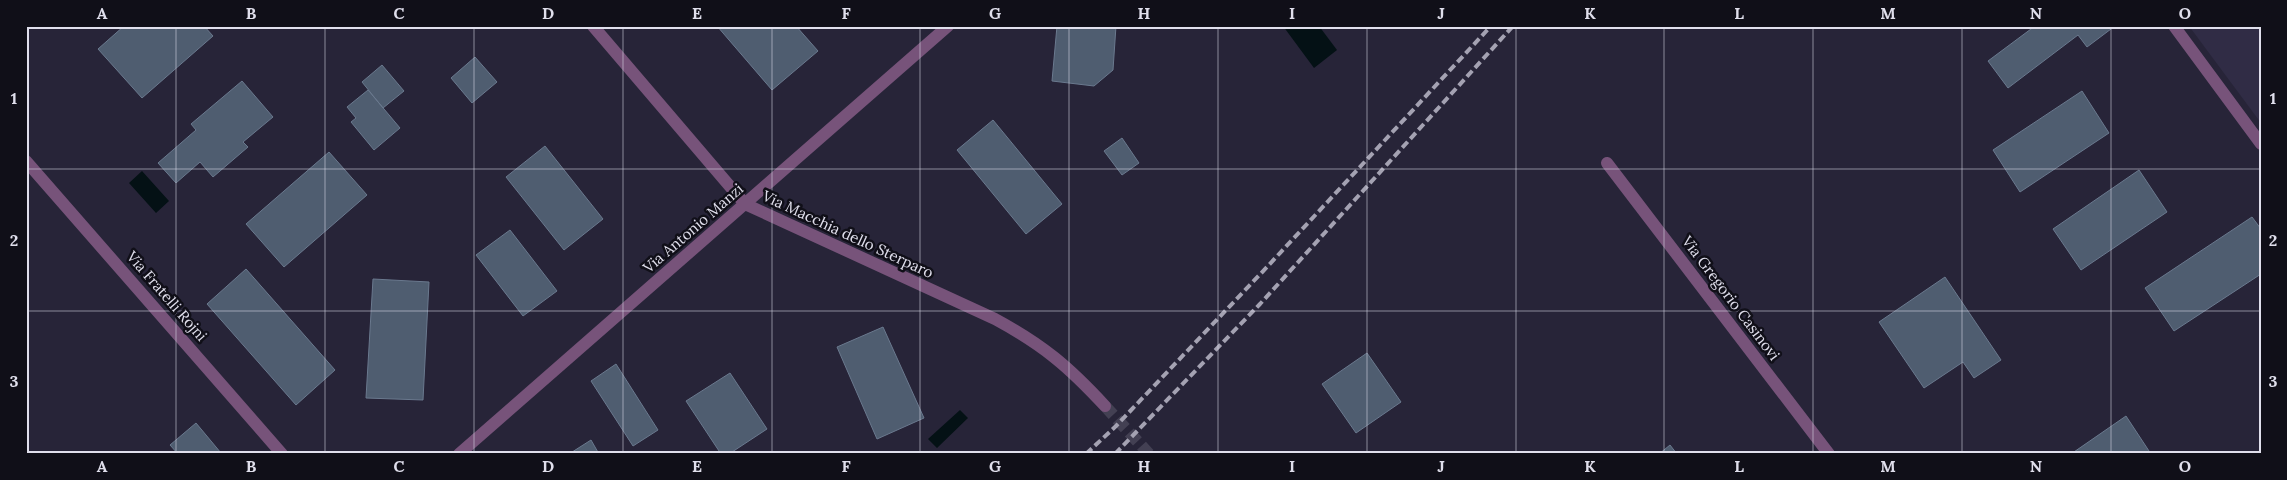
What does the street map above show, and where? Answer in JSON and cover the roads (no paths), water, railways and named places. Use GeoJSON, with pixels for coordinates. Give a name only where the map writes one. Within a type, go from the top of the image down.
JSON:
{"type":"FeatureCollection","features":[{"type":"Feature","properties":{"kind":"street","name":"Via Macchia dello Sterparo"},"geometry":{"type":"LineString","coordinates":[[593,26],[745,204],[995,319],[1021,333],[1062,361],[1105,406]]}},
{"type":"Feature","properties":{"kind":"street","name":"Via Antonio Manzi"},"geometry":{"type":"LineString","coordinates":[[459,454],[948,26]]}},
{"type":"Feature","properties":{"kind":"street"},"geometry":{"type":"LineString","coordinates":[[2174,26],[2261,144]]}},
{"type":"Feature","properties":{"kind":"street","name":"Via Fratelli Rojni"},"geometry":{"type":"LineString","coordinates":[[26,161],[282,454]]}},
{"type":"Feature","properties":{"kind":"street","name":"Via Gregorio Casinovi"},"geometry":{"type":"LineString","coordinates":[[1607,163],[1829,454]]}},
{"type":"Feature","properties":{"kind":"tunnel"},"geometry":{"type":"LineString","coordinates":[[1105,406],[1149,454]]}},
{"type":"Feature","properties":{"kind":"railway"},"geometry":{"type":"LineString","coordinates":[[1086,454],[1116,426],[1267,267],[1491,26]]}},
{"type":"Feature","properties":{"kind":"railway"},"geometry":{"type":"LineString","coordinates":[[1115,454],[1260,304],[1513,26]]}}]}
